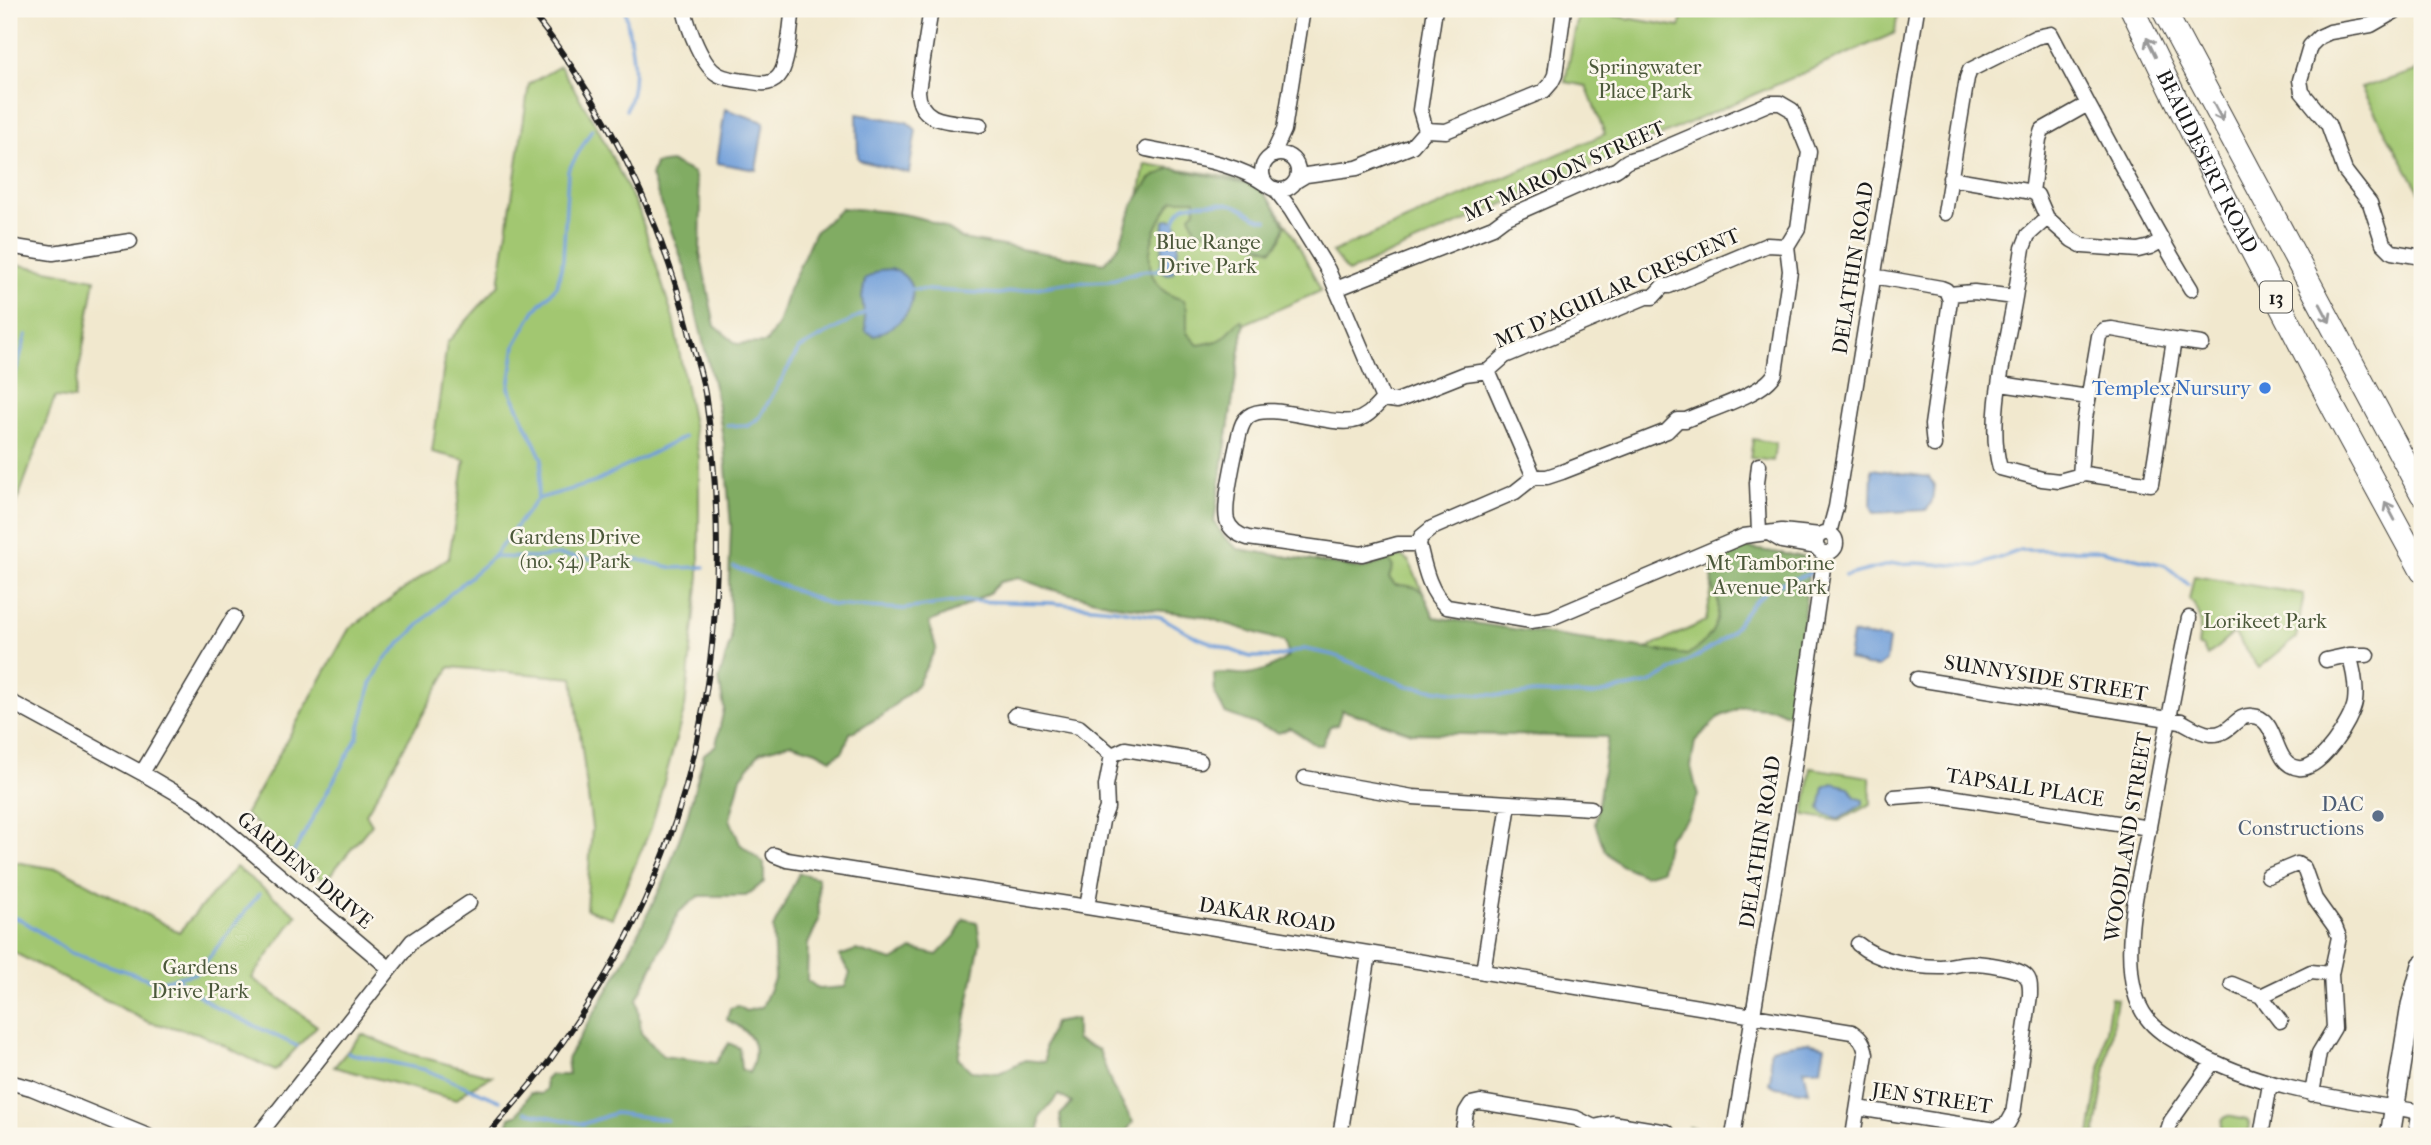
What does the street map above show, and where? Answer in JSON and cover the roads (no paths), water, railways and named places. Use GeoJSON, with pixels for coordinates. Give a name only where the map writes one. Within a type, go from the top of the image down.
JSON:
{"type":"FeatureCollection","features":[{"type":"Feature","properties":{"kind":"highway","name":"BEAUDESERT ROAD"},"geometry":{"type":"LineString","coordinates":[[2132,9],[2223,195],[2422,571]]}},
{"type":"Feature","properties":{"kind":"highway","name":"BEAUDESERT ROAD"},"geometry":{"type":"LineString","coordinates":[[2163,9],[2422,494]]}},
{"type":"Feature","properties":{"kind":"main road"},"geometry":{"type":"LineString","coordinates":[[2390,1136],[2411,1005],[2422,965]]}},
{"type":"Feature","properties":{"kind":"main road"},"geometry":{"type":"LineString","coordinates":[[2418,1136],[2422,1112]]}},
{"type":"Feature","properties":{"kind":"street"},"geometry":{"type":"LineString","coordinates":[[684,9],[690,30],[713,72],[726,78],[760,84],[774,81],[782,72],[793,9]]}},
{"type":"Feature","properties":{"kind":"street"},"geometry":{"type":"LineString","coordinates":[[931,9],[918,104],[925,113],[935,118],[980,125]]}},
{"type":"Feature","properties":{"kind":"street"},"geometry":{"type":"LineString","coordinates":[[1303,9],[1284,130],[1262,172],[1291,210],[1321,258],[1380,393],[1375,410],[1355,420],[1340,422],[1266,410],[1248,416],[1241,424],[1227,520],[1234,531],[1248,538],[1353,554],[1372,553],[1398,544],[1419,544]]}},
{"type":"Feature","properties":{"kind":"street"},"geometry":{"type":"LineString","coordinates":[[1426,130],[1420,110],[1435,9]]}},
{"type":"Feature","properties":{"kind":"street"},"geometry":{"type":"LineString","coordinates":[[1426,130],[1446,131],[1544,91],[1555,75],[1564,9]]}},
{"type":"Feature","properties":{"kind":"street","name":"DELATHIN ROAD"},"geometry":{"type":"LineString","coordinates":[[1733,1136],[1754,1016],[1823,542],[1836,507],[1917,9]]}},
{"type":"Feature","properties":{"kind":"street"},"geometry":{"type":"LineString","coordinates":[[2399,9],[2371,25],[2330,32],[2319,37],[2310,46],[2300,80],[2302,92],[2328,124],[2345,171],[2370,203],[2384,243],[2392,252],[2422,257]]}},
{"type":"Feature","properties":{"kind":"street"},"geometry":{"type":"LineString","coordinates":[[1945,213],[1966,78],[1970,70],[2036,37],[2051,34],[2130,178],[2161,241],[2191,289]]}},
{"type":"Feature","properties":{"kind":"street","name":"MT MAROON STREET"},"geometry":{"type":"LineString","coordinates":[[1336,289],[1493,227],[1505,218],[1609,172],[1617,171],[1630,160],[1770,103],[1780,103],[1792,110],[1809,152],[1798,228],[1787,246]]}},
{"type":"Feature","properties":{"kind":"street"},"geometry":{"type":"LineString","coordinates":[[2032,192],[2042,130],[2088,104]]}},
{"type":"Feature","properties":{"kind":"street"},"geometry":{"type":"LineString","coordinates":[[1284,130],[1298,173],[1289,196],[1291,210]]}},
{"type":"Feature","properties":{"kind":"street"},"geometry":{"type":"LineString","coordinates":[[1146,149],[1227,164],[1251,174],[1271,187],[1293,184],[1306,174],[1357,168],[1412,146],[1426,130]]}},
{"type":"Feature","properties":{"kind":"street"},"geometry":{"type":"LineString","coordinates":[[1227,164],[1284,154],[1293,161],[1327,172]]}},
{"type":"Feature","properties":{"kind":"street"},"geometry":{"type":"LineString","coordinates":[[1950,178],[2032,192],[2037,195],[2046,218],[2083,246],[2138,250],[2161,241]]}},
{"type":"Feature","properties":{"kind":"street"},"geometry":{"type":"LineString","coordinates":[[2046,218],[2028,235],[2023,248],[1995,426],[2000,467],[2059,481],[2080,475],[2151,484],[2174,340]]}},
{"type":"Feature","properties":{"kind":"street"},"geometry":{"type":"LineString","coordinates":[[9,246],[53,253],[130,241]]}},
{"type":"Feature","properties":{"kind":"street","name":"MT D'AGUILAR CRESCENT"},"geometry":{"type":"LineString","coordinates":[[1488,371],[1505,356],[1646,297],[1653,297],[1663,286],[1669,286],[1767,245],[1787,246]]}},
{"type":"Feature","properties":{"kind":"street"},"geometry":{"type":"LineString","coordinates":[[1787,246],[1790,271],[1775,373],[1768,383],[1698,415],[1678,420],[1667,431],[1562,472],[1546,477],[1534,477],[1515,492],[1432,528],[1421,537],[1419,544],[1435,593],[1447,607],[1536,622],[1551,618],[1731,540],[1790,531],[1823,542]]}},
{"type":"Feature","properties":{"kind":"street"},"geometry":{"type":"LineString","coordinates":[[1873,276],[1941,288],[1948,294],[1950,306],[1932,425],[1934,445]]}},
{"type":"Feature","properties":{"kind":"street"},"geometry":{"type":"LineString","coordinates":[[1948,294],[1974,292],[2015,297]]}},
{"type":"Feature","properties":{"kind":"street"},"geometry":{"type":"LineString","coordinates":[[2080,475],[2088,397],[2099,336],[2104,330],[2112,329],[2202,344]]}},
{"type":"Feature","properties":{"kind":"street"},"geometry":{"type":"LineString","coordinates":[[1380,393],[1397,401],[1465,374],[1488,371],[1534,477]]}},
{"type":"Feature","properties":{"kind":"street"},"geometry":{"type":"LineString","coordinates":[[2001,384],[2088,397]]}},
{"type":"Feature","properties":{"kind":"street"},"geometry":{"type":"LineString","coordinates":[[1759,465],[1757,483],[1764,534]]}},
{"type":"Feature","properties":{"kind":"street"},"geometry":{"type":"LineString","coordinates":[[142,773],[234,617]]}},
{"type":"Feature","properties":{"kind":"street","name":"WOODLAND STREET"},"geometry":{"type":"LineString","coordinates":[[2189,618],[2168,719],[2131,930],[2131,976],[2146,1017],[2164,1034],[2213,1062],[2270,1084],[2312,1094],[2422,1112]]}},
{"type":"Feature","properties":{"kind":"street","name":"SUNNYSIDE STREET"},"geometry":{"type":"LineString","coordinates":[[1917,679],[2181,721],[2208,734],[2229,730],[2243,716],[2252,715],[2261,718],[2268,725],[2286,763],[2297,769],[2319,762],[2349,721],[2355,706],[2356,691],[2350,655]]}},
{"type":"Feature","properties":{"kind":"street"},"geometry":{"type":"LineString","coordinates":[[2326,660],[2367,655]]}},
{"type":"Feature","properties":{"kind":"street","name":"GARDENS DRIVE"},"geometry":{"type":"LineString","coordinates":[[9,701],[195,804],[389,968]]}},
{"type":"Feature","properties":{"kind":"street"},"geometry":{"type":"LineString","coordinates":[[1015,715],[1079,727],[1112,755]]}},
{"type":"Feature","properties":{"kind":"street"},"geometry":{"type":"LineString","coordinates":[[1112,755],[1125,749],[1200,761]]}},
{"type":"Feature","properties":{"kind":"street"},"geometry":{"type":"LineString","coordinates":[[1087,907],[1102,821],[1107,808],[1106,786],[1112,755]]}},
{"type":"Feature","properties":{"kind":"street"},"geometry":{"type":"LineString","coordinates":[[1306,778],[1413,797],[1591,808]]}},
{"type":"Feature","properties":{"kind":"street","name":"TAPSALL PLACE"},"geometry":{"type":"LineString","coordinates":[[1894,797],[1932,794],[2149,828]]}},
{"type":"Feature","properties":{"kind":"street"},"geometry":{"type":"LineString","coordinates":[[1483,972],[1509,804]]}},
{"type":"Feature","properties":{"kind":"street","name":"DAKAR ROAD"},"geometry":{"type":"LineString","coordinates":[[774,855],[787,860],[1852,1032],[1864,1044],[1866,1054],[1857,1108]]}},
{"type":"Feature","properties":{"kind":"street"},"geometry":{"type":"LineString","coordinates":[[2268,876],[2297,864],[2304,869],[2315,899],[2336,927],[2339,937],[2331,974],[2334,1028],[2319,1054],[2312,1094]]}},
{"type":"Feature","properties":{"kind":"street"},"geometry":{"type":"LineString","coordinates":[[258,1136],[412,941],[469,903]]}},
{"type":"Feature","properties":{"kind":"street","name":"JEN STREET"},"geometry":{"type":"LineString","coordinates":[[1857,1108],[1995,1130],[2002,1127],[2012,1114],[2030,995],[2030,983],[2026,975],[2013,969],[1971,962],[1940,967],[1907,963],[1870,954],[1858,944]]}},
{"type":"Feature","properties":{"kind":"street"},"geometry":{"type":"LineString","coordinates":[[1340,1136],[1369,954]]}},
{"type":"Feature","properties":{"kind":"street"},"geometry":{"type":"LineString","coordinates":[[2262,996],[2311,972],[2331,974]]}},
{"type":"Feature","properties":{"kind":"street"},"geometry":{"type":"LineString","coordinates":[[2232,984],[2262,996],[2280,1021]]}},
{"type":"Feature","properties":{"kind":"street"},"geometry":{"type":"LineString","coordinates":[[2166,1136],[2171,1121],[2213,1062]]}},
{"type":"Feature","properties":{"kind":"street"},"geometry":{"type":"LineString","coordinates":[[9,1082],[31,1088],[148,1136]]}},
{"type":"Feature","properties":{"kind":"street"},"geometry":{"type":"LineString","coordinates":[[2261,1136],[2270,1084]]}},
{"type":"Feature","properties":{"kind":"street"},"geometry":{"type":"LineString","coordinates":[[1462,1136],[1466,1112],[1471,1104],[1480,1102],[1576,1118],[1593,1131],[1612,1123],[1667,1132]]}},
{"type":"Feature","properties":{"kind":"street"},"geometry":{"type":"LineString","coordinates":[[1853,1136],[1857,1108]]}},
{"type":"Feature","properties":{"kind":"water"},"geometry":{"type":"Polygon","coordinates":[[[725,109],[764,122],[756,170],[717,163],[725,109]]]}},
{"type":"Feature","properties":{"kind":"water"},"geometry":{"type":"Polygon","coordinates":[[[857,114],[907,122],[916,130],[909,173],[858,158],[857,114]]]}},
{"type":"Feature","properties":{"kind":"water"},"geometry":{"type":"Polygon","coordinates":[[[1164,221],[1175,221],[1178,240],[1173,273],[1167,274],[1161,270],[1164,221]]]}},
{"type":"Feature","properties":{"kind":"water"},"geometry":{"type":"Polygon","coordinates":[[[891,269],[906,278],[912,299],[910,307],[899,322],[875,336],[866,331],[862,297],[865,279],[880,270],[891,269]]]}},
{"type":"Feature","properties":{"kind":"water"},"geometry":{"type":"Polygon","coordinates":[[[1872,469],[1929,477],[1934,485],[1932,501],[1927,510],[1874,513],[1871,506],[1872,469]]]}},
{"type":"Feature","properties":{"kind":"water"},"geometry":{"type":"Polygon","coordinates":[[[1852,634],[1889,639],[1886,661],[1878,667],[1866,666],[1848,659],[1852,634]]]}},
{"type":"Feature","properties":{"kind":"water"},"geometry":{"type":"Polygon","coordinates":[[[1833,783],[1849,787],[1855,797],[1863,800],[1863,804],[1839,819],[1825,814],[1820,809],[1824,787],[1833,783]]]}},
{"type":"Feature","properties":{"kind":"water"},"geometry":{"type":"Polygon","coordinates":[[[1807,1042],[1825,1046],[1821,1069],[1804,1069],[1809,1092],[1776,1087],[1769,1083],[1771,1048],[1807,1042]]]}},
{"type":"Feature","properties":{"kind":"waterway"},"geometry":{"type":"LineString","coordinates":[[625,9],[634,73],[626,110]]}},
{"type":"Feature","properties":{"kind":"waterway"},"geometry":{"type":"LineString","coordinates":[[537,499],[542,459],[509,388],[515,345],[535,310],[557,286],[563,259],[568,171],[592,129]]}},
{"type":"Feature","properties":{"kind":"waterway"},"geometry":{"type":"LineString","coordinates":[[1174,225],[1177,214],[1185,206],[1203,203],[1232,205],[1257,218],[1267,220]]}},
{"type":"Feature","properties":{"kind":"waterway"},"geometry":{"type":"LineString","coordinates":[[909,289],[999,294],[1066,283],[1108,281],[1141,271],[1158,270],[1163,265]]}},
{"type":"Feature","properties":{"kind":"waterway"},"geometry":{"type":"LineString","coordinates":[[727,425],[748,426],[760,417],[799,349],[866,312]]}},
{"type":"Feature","properties":{"kind":"waterway"},"geometry":{"type":"LineString","coordinates":[[9,396],[26,335]]}},
{"type":"Feature","properties":{"kind":"waterway"},"geometry":{"type":"LineString","coordinates":[[294,852],[357,738],[371,684],[385,659],[450,594],[493,557],[537,499],[593,483],[684,437]]}},
{"type":"Feature","properties":{"kind":"waterway"},"geometry":{"type":"LineString","coordinates":[[1845,576],[1892,564],[1977,566],[2021,550],[2101,550],[2165,565],[2188,584]]}},
{"type":"Feature","properties":{"kind":"waterway"},"geometry":{"type":"LineString","coordinates":[[494,557],[534,558],[558,555],[639,560],[674,568],[704,567]]}},
{"type":"Feature","properties":{"kind":"waterway"},"geometry":{"type":"LineString","coordinates":[[734,567],[832,605],[904,609],[963,601],[1051,603],[1113,609],[1161,617],[1196,637],[1250,657],[1276,657],[1304,649],[1334,655],[1407,686],[1511,696],[1536,693],[1593,695],[1650,683],[1711,648],[1731,632],[1751,605],[1772,586],[1815,572]]}},
{"type":"Feature","properties":{"kind":"waterway"},"geometry":{"type":"LineString","coordinates":[[9,916],[22,920],[71,953],[158,982],[197,973],[259,894]]}},
{"type":"Feature","properties":{"kind":"waterway"},"geometry":{"type":"LineString","coordinates":[[177,979],[215,1007],[297,1046]]}},
{"type":"Feature","properties":{"kind":"waterway"},"geometry":{"type":"LineString","coordinates":[[348,1053],[426,1070],[500,1101]]}},
{"type":"Feature","properties":{"kind":"waterway"},"geometry":{"type":"LineString","coordinates":[[526,1112],[583,1124],[615,1113],[667,1120]]}},
{"type":"Feature","properties":{"kind":"railway"},"geometry":{"type":"LineString","coordinates":[[487,1136],[542,1070],[579,1018],[619,953],[652,884],[674,825],[691,766],[704,704],[716,580],[713,455],[705,393],[661,241],[605,120],[582,82],[529,9]]}},
{"type":"Feature","properties":{"kind":"place","name":"Templex Nursury"},"geometry":{"type":"Point","coordinates":[2265,388]}},
{"type":"Feature","properties":{"kind":"place","name":"DAC Constructions"},"geometry":{"type":"Point","coordinates":[2378,816]}},
{"type":"Feature","properties":{"kind":"park label","name":"Springwater Place Park"},"geometry":{"type":"Point","coordinates":[1645,79]}},
{"type":"Feature","properties":{"kind":"park label","name":"Blue Range Drive Park"},"geometry":{"type":"Point","coordinates":[1208,254]}},
{"type":"Feature","properties":{"kind":"park label","name":"Gardens Drive (no. 54) Park"},"geometry":{"type":"Point","coordinates":[575,549]}},
{"type":"Feature","properties":{"kind":"park label","name":"Mt Tamborine Avenue Park"},"geometry":{"type":"Point","coordinates":[1770,575]}},
{"type":"Feature","properties":{"kind":"park label","name":"Lorikeet Park"},"geometry":{"type":"Point","coordinates":[2265,621]}},
{"type":"Feature","properties":{"kind":"park label","name":"Gardens Drive Park"},"geometry":{"type":"Point","coordinates":[200,979]}}]}
